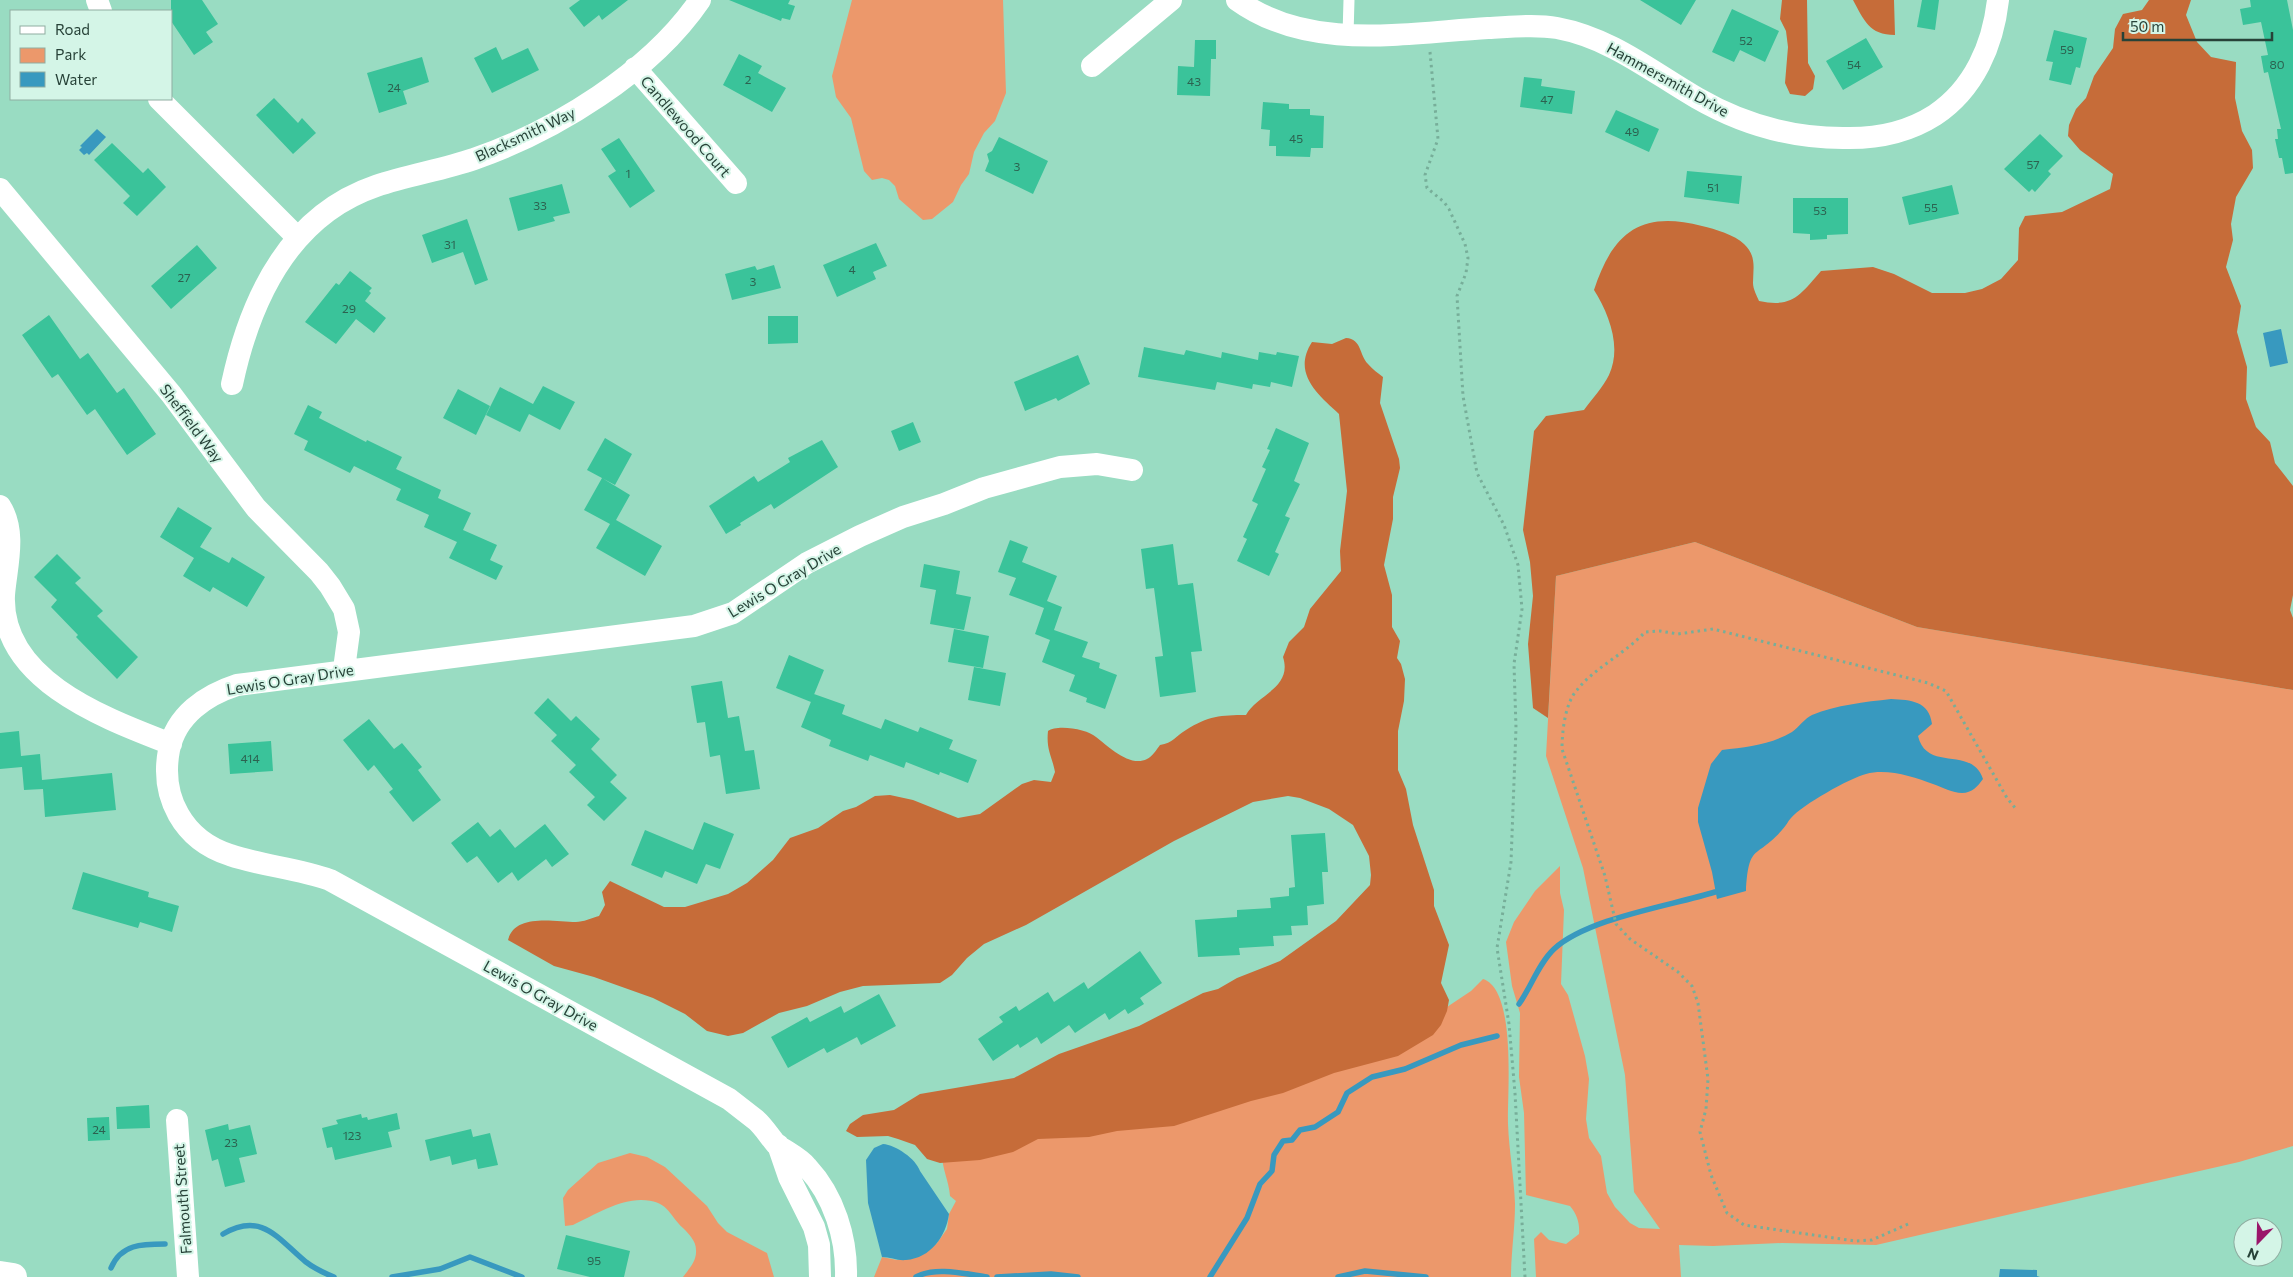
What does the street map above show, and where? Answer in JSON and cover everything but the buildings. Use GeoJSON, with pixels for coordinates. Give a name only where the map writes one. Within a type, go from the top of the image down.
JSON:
{"type":"FeatureCollection","features":[{"type":"Feature","properties":{"kind":"main road"},"geometry":{"type":"LineString","coordinates":[[0,1275],[13,1277]]}},
{"type":"Feature","properties":{"kind":"street","name":"Blacksmith Way"},"geometry":{"type":"LineString","coordinates":[[232,384],[243,340],[262,288],[281,257],[298,237],[325,213],[357,194],[376,186],[474,159],[531,135],[580,109],[635,68],[684,21],[700,0]]}},
{"type":"Feature","properties":{"kind":"street"},"geometry":{"type":"LineString","coordinates":[[1092,66],[1171,0]]}},
{"type":"Feature","properties":{"kind":"street","name":"Hammersmith Drive"},"geometry":{"type":"LineString","coordinates":[[1237,0],[1267,17],[1293,28],[1310,32],[1348,35],[1513,27],[1558,28],[1617,48],[1700,100],[1748,122],[1810,136],[1869,138],[1892,134],[1926,120],[1959,94],[1981,62],[1990,42],[1996,21],[1998,0]]}},
{"type":"Feature","properties":{"kind":"street","name":"Candlewood Court"},"geometry":{"type":"LineString","coordinates":[[635,68],[736,183]]}},
{"type":"Feature","properties":{"kind":"street"},"geometry":{"type":"LineString","coordinates":[[160,100],[298,237]]}},
{"type":"Feature","properties":{"kind":"street","name":"Sheffield Way"},"geometry":{"type":"LineString","coordinates":[[0,189],[171,394],[256,508],[330,586],[344,609],[349,632],[344,669]]}},
{"type":"Feature","properties":{"kind":"street","name":"Lewis O Gray Drive"},"geometry":{"type":"LineString","coordinates":[[846,1277],[845,1245],[835,1212],[810,1170],[778,1145],[757,1121],[729,1099],[330,880],[313,874],[228,855],[198,838],[179,817],[170,800],[167,766],[171,744],[176,730],[189,713],[203,700],[220,690],[238,684],[701,624],[733,613],[807,563],[860,536],[903,517],[984,488],[1060,467],[1097,464],[1132,470]]}},
{"type":"Feature","properties":{"kind":"street"},"geometry":{"type":"LineString","coordinates":[[0,506],[7,525],[9,546],[4,597],[9,630],[17,648],[45,680],[78,703],[125,726],[171,744]]}},
{"type":"Feature","properties":{"kind":"street","name":"Falmouth Street"},"geometry":{"type":"LineString","coordinates":[[177,1120],[188,1277]]}},
{"type":"Feature","properties":{"kind":"street","name":"Lewis O Gray Drive"},"geometry":{"type":"LineString","coordinates":[[778,1145],[789,1177],[814,1227],[819,1245],[820,1277]]}},
{"type":"Feature","properties":{"kind":"lane"},"geometry":{"type":"LineString","coordinates":[[1348,35],[1349,0]]}},
{"type":"Feature","properties":{"kind":"path"},"geometry":{"type":"LineString","coordinates":[[1428,32],[1438,139],[1425,175],[1427,188],[1444,202],[1449,209],[1465,244],[1468,258],[1466,273],[1457,296],[1463,396],[1477,473],[1504,525],[1518,565],[1522,609],[1514,664],[1516,728],[1511,862],[1497,948],[1509,1024],[1515,1093],[1525,1277]]}},
{"type":"Feature","properties":{"kind":"path"},"geometry":{"type":"LineString","coordinates":[[1908,1224],[1872,1240],[1856,1241],[1744,1225],[1727,1213],[1711,1175],[1700,1132],[1706,1109],[1708,1079],[1698,1003],[1692,986],[1678,972],[1630,939],[1616,924],[1611,910],[1605,876],[1566,765],[1562,737],[1572,697],[1577,689],[1634,644],[1645,632],[1660,631],[1678,634],[1713,629],[1919,680],[1946,691],[2007,798],[2016,809]]}},
{"type":"Feature","properties":{"kind":"green space"},"geometry":{"type":"Polygon","coordinates":[[[852,0],[1003,0],[1006,93],[995,121],[984,133],[974,152],[969,174],[953,202],[932,219],[923,220],[899,199],[895,186],[889,180],[882,178],[872,180],[864,171],[851,118],[836,97],[832,76],[852,0]]]}},
{"type":"Feature","properties":{"kind":"green space"},"geometry":{"type":"Polygon","coordinates":[[[1695,542],[1917,627],[2293,690],[2293,1146],[2239,1162],[1876,1245],[1782,1243],[1713,1246],[1679,1245],[1681,1277],[1536,1277],[1534,1239],[1541,1232],[1549,1240],[1566,1244],[1579,1234],[1579,1227],[1578,1219],[1570,1206],[1526,1195],[1524,1113],[1519,1077],[1520,1013],[1512,986],[1506,942],[1514,922],[1535,891],[1560,866],[1560,893],[1564,910],[1561,984],[1568,995],[1585,1056],[1589,1079],[1586,1119],[1589,1138],[1601,1156],[1607,1193],[1615,1207],[1630,1223],[1639,1228],[1660,1229],[1634,1192],[1625,1075],[1583,868],[1546,756],[1556,576],[1695,542]]]}},
{"type":"Feature","properties":{"kind":"green space"},"geometry":{"type":"Polygon","coordinates":[[[1483,979],[1494,987],[1501,1002],[1506,1022],[1509,1068],[1508,1124],[1515,1204],[1511,1277],[874,1277],[882,1257],[897,1260],[924,1254],[937,1243],[947,1229],[949,1214],[956,1201],[950,1196],[942,1154],[1441,1011],[1471,991],[1483,979]]]}},
{"type":"Feature","properties":{"kind":"green space"},"geometry":{"type":"Polygon","coordinates":[[[630,1153],[647,1157],[665,1167],[707,1206],[718,1223],[727,1232],[767,1253],[774,1277],[683,1277],[695,1258],[695,1244],[690,1235],[657,1202],[641,1200],[624,1202],[573,1225],[565,1226],[563,1198],[568,1190],[598,1163],[630,1153]]]}},
{"type":"Feature","properties":{"kind":"shaded area"},"geometry":{"type":"Polygon","coordinates":[[[1782,0],[1807,0],[1808,63],[1815,76],[1813,89],[1805,96],[1790,94],[1785,83],[1788,47],[1786,31],[1780,19],[1782,0]]]}},
{"type":"Feature","properties":{"kind":"shaded area"},"geometry":{"type":"Polygon","coordinates":[[[1853,0],[1894,0],[1895,35],[1879,32],[1868,25],[1853,0]]]}},
{"type":"Feature","properties":{"kind":"shaded area"},"geometry":{"type":"Polygon","coordinates":[[[2149,0],[2191,0],[2186,15],[2197,42],[2211,57],[2236,62],[2235,98],[2242,131],[2252,150],[2253,168],[2236,197],[2231,224],[2233,240],[2226,267],[2241,306],[2237,332],[2247,367],[2246,399],[2256,427],[2270,442],[2275,463],[2293,486],[2293,595],[2290,610],[2293,618],[2293,690],[1917,627],[1695,542],[1556,576],[1548,718],[1533,708],[1528,644],[1533,596],[1530,562],[1523,530],[1534,431],[1546,416],[1584,410],[1609,375],[1613,364],[1614,342],[1609,320],[1594,290],[1610,253],[1620,240],[1632,230],[1646,224],[1662,221],[1681,222],[1725,233],[1744,244],[1751,253],[1755,292],[1759,301],[1771,303],[1780,303],[1795,298],[1821,271],[1873,267],[1894,274],[1932,293],[1965,293],[1982,289],[2001,279],[2018,260],[2019,228],[2025,216],[2062,212],[2110,189],[2113,174],[2080,150],[2068,136],[2069,125],[2076,109],[2086,98],[2094,76],[2113,48],[2115,29],[2123,14],[2142,10],[2149,0]]]}},
{"type":"Feature","properties":{"kind":"shaded area"},"geometry":{"type":"Polygon","coordinates":[[[1346,338],[1358,344],[1371,368],[1383,377],[1380,403],[1399,459],[1400,468],[1393,497],[1393,519],[1384,565],[1392,595],[1392,627],[1400,641],[1397,658],[1401,664],[1405,679],[1404,701],[1398,731],[1398,770],[1406,789],[1413,825],[1434,890],[1434,906],[1449,945],[1441,983],[1449,1000],[1441,1025],[1433,1035],[1398,1056],[1334,1073],[1283,1093],[1251,1101],[1174,1126],[1117,1131],[1089,1137],[1038,1139],[1013,1152],[980,1160],[940,1163],[927,1159],[915,1145],[898,1139],[888,1136],[857,1137],[846,1131],[850,1124],[863,1115],[894,1110],[920,1094],[1014,1078],[1059,1054],[1139,1026],[1203,993],[1218,989],[1237,978],[1280,961],[1336,921],[1370,885],[1369,856],[1353,825],[1329,809],[1300,798],[1288,796],[1253,802],[1174,841],[1026,925],[984,944],[967,958],[952,975],[940,983],[863,986],[840,992],[807,1006],[779,1013],[743,1033],[728,1036],[707,1031],[685,1014],[653,998],[594,977],[554,966],[508,940],[512,931],[527,922],[579,922],[599,916],[605,905],[602,892],[610,881],[664,907],[685,907],[728,894],[747,883],[773,860],[790,838],[818,828],[843,811],[856,807],[875,796],[890,795],[913,800],[958,818],[980,814],[1022,784],[1034,780],[1051,782],[1055,772],[1049,748],[1048,731],[1052,729],[1072,728],[1092,734],[1120,755],[1134,761],[1140,761],[1151,757],[1160,745],[1171,741],[1201,722],[1222,716],[1246,715],[1257,702],[1278,684],[1283,676],[1285,668],[1283,657],[1289,642],[1304,627],[1310,609],[1341,571],[1340,551],[1347,491],[1339,414],[1316,391],[1306,373],[1305,364],[1312,342],[1332,344],[1346,338]]]}},
{"type":"Feature","properties":{"kind":"water"},"geometry":{"type":"Polygon","coordinates":[[[97,129],[106,137],[89,155],[87,153],[84,155],[79,150],[82,147],[80,146],[97,129]]]}},
{"type":"Feature","properties":{"kind":"water"},"geometry":{"type":"Polygon","coordinates":[[[2281,329],[2288,363],[2270,367],[2263,333],[2281,329]]]}},
{"type":"Feature","properties":{"kind":"water"},"geometry":{"type":"Polygon","coordinates":[[[1891,699],[1912,701],[1923,706],[1930,716],[1932,724],[1918,736],[1923,747],[1930,754],[1969,763],[1977,769],[1983,779],[1979,784],[1966,793],[1959,793],[1909,776],[1883,772],[1866,774],[1849,781],[1805,806],[1790,819],[1773,839],[1755,853],[1749,865],[1746,891],[1717,899],[1712,872],[1698,822],[1698,808],[1711,764],[1722,750],[1758,745],[1775,740],[1792,732],[1809,716],[1821,712],[1851,704],[1891,699]]]}},
{"type":"Feature","properties":{"kind":"water"},"geometry":{"type":"Polygon","coordinates":[[[883,1144],[899,1150],[910,1157],[949,1214],[941,1238],[930,1250],[915,1258],[903,1260],[882,1257],[868,1203],[866,1160],[874,1148],[883,1144]]]}},
{"type":"Feature","properties":{"kind":"water"},"geometry":{"type":"Polygon","coordinates":[[[2000,1269],[2037,1270],[2037,1276],[2040,1277],[1999,1277],[2000,1269]]]}},
{"type":"Feature","properties":{"kind":"waterway"},"geometry":{"type":"LineString","coordinates":[[1519,1004],[1539,968],[1554,949],[1569,938],[1587,929],[1630,914],[1715,892]]}},
{"type":"Feature","properties":{"kind":"waterway"},"geometry":{"type":"LineString","coordinates":[[1210,1277],[1247,1218],[1260,1184],[1272,1171],[1274,1155],[1283,1141],[1292,1140],[1300,1130],[1315,1127],[1338,1112],[1347,1093],[1372,1077],[1405,1069],[1461,1045],[1497,1036]]}},
{"type":"Feature","properties":{"kind":"waterway"},"geometry":{"type":"LineString","coordinates":[[223,1234],[248,1225],[259,1227],[278,1237],[309,1264],[334,1277]]}},
{"type":"Feature","properties":{"kind":"waterway"},"geometry":{"type":"LineString","coordinates":[[111,1268],[115,1260],[126,1250],[140,1245],[165,1244]]}},
{"type":"Feature","properties":{"kind":"waterway"},"geometry":{"type":"LineString","coordinates":[[392,1277],[440,1269],[470,1257],[522,1277]]}},
{"type":"Feature","properties":{"kind":"waterway"},"geometry":{"type":"LineString","coordinates":[[916,1277],[941,1271],[987,1277]]}},
{"type":"Feature","properties":{"kind":"waterway"},"geometry":{"type":"LineString","coordinates":[[1338,1277],[1365,1271],[1426,1277]]}},
{"type":"Feature","properties":{"kind":"waterway"},"geometry":{"type":"LineString","coordinates":[[997,1277],[1051,1274],[1078,1277]]}}]}
